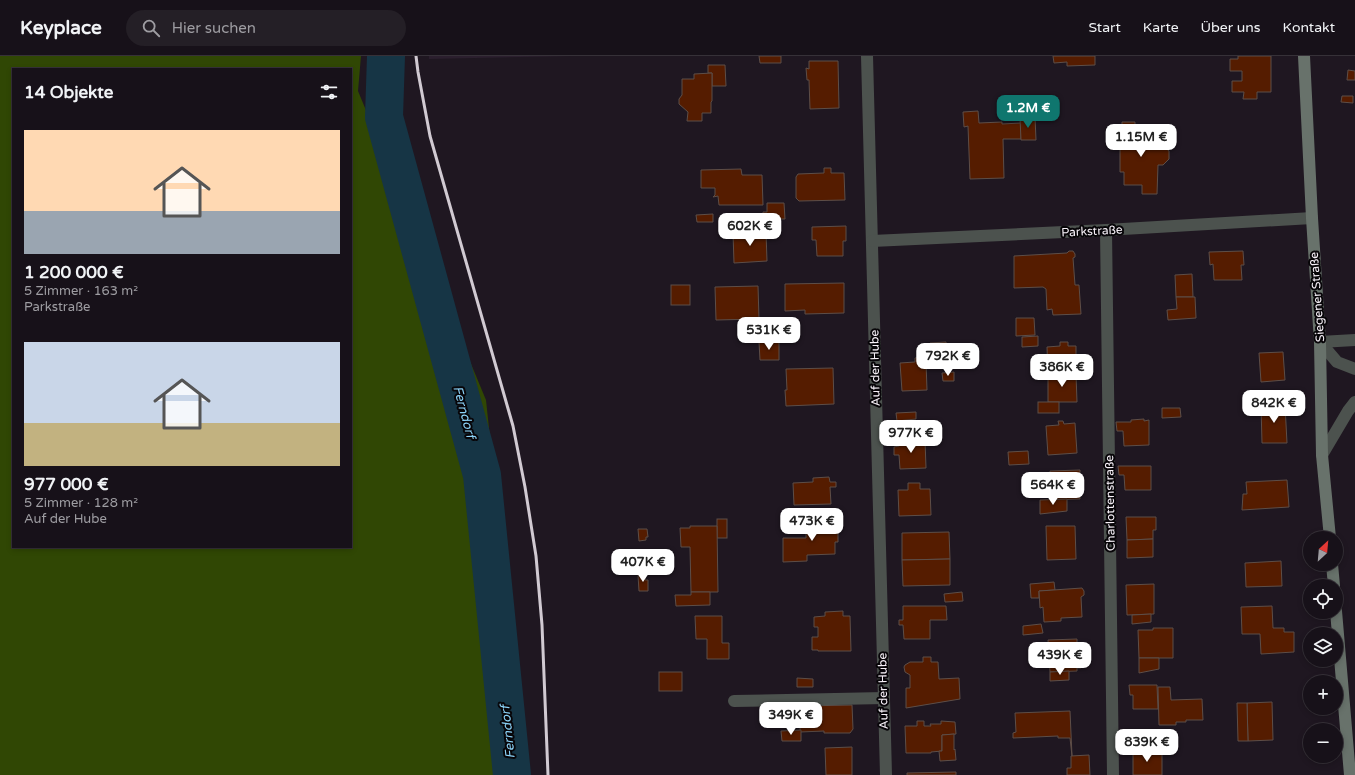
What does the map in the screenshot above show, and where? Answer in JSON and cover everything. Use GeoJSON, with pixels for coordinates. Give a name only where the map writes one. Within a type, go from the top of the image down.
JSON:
{"type":"FeatureCollection","features":[{"type":"Feature","properties":{"kind":"main road","name":"Siegener Straße"},"geometry":{"type":"LineString","coordinates":[[1304,56],[1320,342],[1322,455],[1329,531]]}},
{"type":"Feature","properties":{"kind":"main road"},"geometry":{"type":"LineString","coordinates":[[1337,619],[1350,775]]}},
{"type":"Feature","properties":{"kind":"street","name":"Auf der Hube"},"geometry":{"type":"LineString","coordinates":[[867,56],[886,775]]}},
{"type":"Feature","properties":{"kind":"street","name":"Parkstraße"},"geometry":{"type":"LineString","coordinates":[[872,242],[1312,218]]}},
{"type":"Feature","properties":{"kind":"street","name":"Charlottenstraße"},"geometry":{"type":"LineString","coordinates":[[1106,230],[1113,775]]}},
{"type":"Feature","properties":{"kind":"street"},"geometry":{"type":"LineString","coordinates":[[1320,342],[1355,340]]}},
{"type":"Feature","properties":{"kind":"street"},"geometry":{"type":"LineString","coordinates":[[1320,342],[1337,362],[1355,369]]}},
{"type":"Feature","properties":{"kind":"street"},"geometry":{"type":"LineString","coordinates":[[1322,455],[1355,402]]}},
{"type":"Feature","properties":{"kind":"street"},"geometry":{"type":"LineString","coordinates":[[734,701],[884,698]]}},
{"type":"Feature","properties":{"kind":"shaded area"},"geometry":{"type":"Polygon","coordinates":[[[429,56],[572,56],[429,59],[429,56]]]}},
{"type":"Feature","properties":{"kind":"green space"},"geometry":{"type":"Polygon","coordinates":[[[0,56],[361,56],[358,91],[486,400],[526,775],[0,775],[0,56]]]}},
{"type":"Feature","properties":{"kind":"building"},"geometry":{"type":"Polygon","coordinates":[[[759,56],[781,56],[781,63],[760,63],[759,56]]]}},
{"type":"Feature","properties":{"kind":"building"},"geometry":{"type":"Polygon","coordinates":[[[1053,56],[1095,56],[1095,65],[1067,66],[1067,62],[1054,63],[1053,56]]]}},
{"type":"Feature","properties":{"kind":"building"},"geometry":{"type":"Polygon","coordinates":[[[1238,56],[1271,56],[1271,92],[1257,92],[1257,99],[1243,99],[1244,92],[1232,92],[1232,81],[1242,81],[1242,71],[1230,71],[1230,59],[1238,59],[1238,56]]]}},
{"type":"Feature","properties":{"kind":"building"},"geometry":{"type":"Polygon","coordinates":[[[809,61],[838,61],[839,108],[810,109],[809,80],[807,80],[806,68],[809,69],[809,61]]]}},
{"type":"Feature","properties":{"kind":"building"},"geometry":{"type":"Polygon","coordinates":[[[708,65],[725,65],[726,86],[712,86],[712,73],[708,73],[708,65]]]}},
{"type":"Feature","properties":{"kind":"building"},"geometry":{"type":"Polygon","coordinates":[[[1348,70],[1355,71],[1355,80],[1347,80],[1348,70]]]}},
{"type":"Feature","properties":{"kind":"building"},"geometry":{"type":"Polygon","coordinates":[[[712,73],[711,113],[702,113],[702,121],[687,121],[688,112],[679,104],[679,99],[682,95],[682,79],[694,79],[694,74],[712,73]]]}},
{"type":"Feature","properties":{"kind":"building"},"geometry":{"type":"Polygon","coordinates":[[[1342,96],[1353,96],[1353,103],[1341,102],[1342,96]]]}},
{"type":"Feature","properties":{"kind":"building"},"geometry":{"type":"Polygon","coordinates":[[[978,111],[979,123],[1021,123],[1021,139],[1003,139],[1004,178],[970,179],[968,126],[964,127],[963,112],[978,111]]]}},
{"type":"Feature","properties":{"kind":"building"},"geometry":{"type":"Polygon","coordinates":[[[1035,117],[1036,140],[1021,140],[1020,118],[1035,117]]]}},
{"type":"Feature","properties":{"kind":"building"},"geometry":{"type":"Polygon","coordinates":[[[1122,122],[1135,122],[1135,130],[1156,129],[1157,146],[1163,146],[1169,151],[1169,159],[1163,165],[1158,165],[1157,194],[1142,194],[1142,185],[1124,185],[1124,172],[1120,172],[1122,122]]]}},
{"type":"Feature","properties":{"kind":"building"},"geometry":{"type":"Polygon","coordinates":[[[824,168],[831,168],[831,173],[844,173],[845,200],[799,201],[796,198],[796,177],[798,174],[824,173],[824,168]]]}},
{"type":"Feature","properties":{"kind":"building"},"geometry":{"type":"Polygon","coordinates":[[[741,169],[742,175],[762,175],[763,205],[719,205],[718,196],[713,197],[715,195],[715,188],[701,188],[701,170],[741,169]]]}},
{"type":"Feature","properties":{"kind":"building"},"geometry":{"type":"Polygon","coordinates":[[[767,203],[784,203],[785,219],[763,219],[763,212],[767,212],[767,203]]]}},
{"type":"Feature","properties":{"kind":"building"},"geometry":{"type":"Polygon","coordinates":[[[713,214],[713,222],[697,222],[696,215],[713,214]]]}},
{"type":"Feature","properties":{"kind":"building"},"geometry":{"type":"Polygon","coordinates":[[[846,226],[846,241],[843,241],[843,256],[817,256],[816,240],[812,240],[812,227],[846,226]]]}},
{"type":"Feature","properties":{"kind":"building"},"geometry":{"type":"Polygon","coordinates":[[[766,232],[767,261],[734,263],[733,233],[766,232]]]}},
{"type":"Feature","properties":{"kind":"building"},"geometry":{"type":"Polygon","coordinates":[[[1069,251],[1073,251],[1075,254],[1075,257],[1073,258],[1075,285],[1079,285],[1081,314],[1053,315],[1052,309],[1047,310],[1046,289],[1043,287],[1014,288],[1014,256],[1067,253],[1069,251]]]}},
{"type":"Feature","properties":{"kind":"building"},"geometry":{"type":"Polygon","coordinates":[[[1243,251],[1244,265],[1241,265],[1242,280],[1214,280],[1213,264],[1210,265],[1209,252],[1243,251]]]}},
{"type":"Feature","properties":{"kind":"building"},"geometry":{"type":"Polygon","coordinates":[[[1192,274],[1193,297],[1176,297],[1175,275],[1192,274]]]}},
{"type":"Feature","properties":{"kind":"building"},"geometry":{"type":"Polygon","coordinates":[[[844,283],[844,313],[805,314],[805,310],[785,311],[785,284],[844,283]]]}},
{"type":"Feature","properties":{"kind":"building"},"geometry":{"type":"Polygon","coordinates":[[[671,285],[690,285],[690,305],[671,305],[671,285]]]}},
{"type":"Feature","properties":{"kind":"building"},"geometry":{"type":"Polygon","coordinates":[[[758,286],[759,319],[716,320],[715,287],[758,286]]]}},
{"type":"Feature","properties":{"kind":"building"},"geometry":{"type":"Polygon","coordinates":[[[1176,297],[1195,297],[1196,318],[1168,320],[1167,310],[1177,309],[1176,297]]]}},
{"type":"Feature","properties":{"kind":"building"},"geometry":{"type":"Polygon","coordinates":[[[1016,318],[1034,318],[1035,335],[1016,336],[1016,318]]]}},
{"type":"Feature","properties":{"kind":"building"},"geometry":{"type":"Polygon","coordinates":[[[1038,336],[1038,346],[1022,347],[1022,337],[1038,336]]]}},
{"type":"Feature","properties":{"kind":"building"},"geometry":{"type":"Polygon","coordinates":[[[779,341],[779,360],[760,360],[759,342],[779,341]]]}},
{"type":"Feature","properties":{"kind":"building"},"geometry":{"type":"Polygon","coordinates":[[[946,342],[947,350],[930,351],[930,343],[946,342]]]}},
{"type":"Feature","properties":{"kind":"building"},"geometry":{"type":"Polygon","coordinates":[[[1060,342],[1068,342],[1068,346],[1076,346],[1076,374],[1048,374],[1047,347],[1060,346],[1060,342]]]}},
{"type":"Feature","properties":{"kind":"building"},"geometry":{"type":"Polygon","coordinates":[[[1283,352],[1285,380],[1261,382],[1259,353],[1283,352]]]}},
{"type":"Feature","properties":{"kind":"building"},"geometry":{"type":"Polygon","coordinates":[[[921,357],[921,362],[926,362],[927,390],[902,391],[900,363],[915,362],[915,358],[921,357]]]}},
{"type":"Feature","properties":{"kind":"building"},"geometry":{"type":"Polygon","coordinates":[[[833,368],[834,404],[786,406],[786,369],[833,368]]]}},
{"type":"Feature","properties":{"kind":"building"},"geometry":{"type":"Polygon","coordinates":[[[954,372],[954,381],[943,381],[942,373],[954,372]]]}},
{"type":"Feature","properties":{"kind":"building"},"geometry":{"type":"Polygon","coordinates":[[[1048,374],[1076,374],[1077,402],[1048,402],[1048,374]]]}},
{"type":"Feature","properties":{"kind":"building"},"geometry":{"type":"Polygon","coordinates":[[[1038,402],[1059,402],[1059,413],[1038,413],[1038,402]]]}},
{"type":"Feature","properties":{"kind":"building"},"geometry":{"type":"Polygon","coordinates":[[[1285,405],[1287,443],[1262,443],[1261,406],[1285,405]]]}},
{"type":"Feature","properties":{"kind":"building"},"geometry":{"type":"Polygon","coordinates":[[[1162,408],[1180,408],[1181,417],[1162,418],[1162,408]]]}},
{"type":"Feature","properties":{"kind":"building"},"geometry":{"type":"Polygon","coordinates":[[[916,412],[916,419],[897,421],[896,413],[916,412]]]}},
{"type":"Feature","properties":{"kind":"building"},"geometry":{"type":"Polygon","coordinates":[[[1144,419],[1144,421],[1149,420],[1149,445],[1124,446],[1123,431],[1117,431],[1116,422],[1131,422],[1131,420],[1144,419]]]}},
{"type":"Feature","properties":{"kind":"building"},"geometry":{"type":"Polygon","coordinates":[[[1058,421],[1063,421],[1064,424],[1075,423],[1077,453],[1048,455],[1046,426],[1059,425],[1058,421]]]}},
{"type":"Feature","properties":{"kind":"building"},"geometry":{"type":"Polygon","coordinates":[[[898,440],[925,440],[926,468],[900,469],[899,455],[894,455],[894,447],[899,446],[898,440]]]}},
{"type":"Feature","properties":{"kind":"building"},"geometry":{"type":"Polygon","coordinates":[[[1028,451],[1029,464],[1009,465],[1008,452],[1028,451]]]}},
{"type":"Feature","properties":{"kind":"building"},"geometry":{"type":"Polygon","coordinates":[[[1118,466],[1151,466],[1151,490],[1125,490],[1124,475],[1119,475],[1118,466]]]}},
{"type":"Feature","properties":{"kind":"building"},"geometry":{"type":"Polygon","coordinates":[[[1080,470],[1080,499],[1051,500],[1050,471],[1080,470]]]}},
{"type":"Feature","properties":{"kind":"building"},"geometry":{"type":"Polygon","coordinates":[[[829,477],[830,482],[836,482],[836,487],[830,487],[831,504],[794,505],[793,483],[813,482],[813,478],[829,477]]]}},
{"type":"Feature","properties":{"kind":"building"},"geometry":{"type":"Polygon","coordinates":[[[1287,480],[1289,507],[1242,510],[1243,494],[1247,494],[1246,482],[1287,480]]]}},
{"type":"Feature","properties":{"kind":"building"},"geometry":{"type":"Polygon","coordinates":[[[908,483],[920,483],[920,489],[930,489],[931,515],[899,516],[898,490],[908,490],[908,483]]]}},
{"type":"Feature","properties":{"kind":"building"},"geometry":{"type":"Polygon","coordinates":[[[1067,499],[1067,511],[1040,514],[1040,500],[1067,499]]]}},
{"type":"Feature","properties":{"kind":"building"},"geometry":{"type":"Polygon","coordinates":[[[1126,517],[1156,517],[1156,530],[1153,530],[1153,539],[1127,540],[1126,517]]]}},
{"type":"Feature","properties":{"kind":"building"},"geometry":{"type":"Polygon","coordinates":[[[717,519],[727,519],[727,538],[717,538],[717,519]]]}},
{"type":"Feature","properties":{"kind":"building"},"geometry":{"type":"Polygon","coordinates":[[[835,521],[835,530],[838,530],[838,542],[835,542],[835,554],[807,555],[807,561],[783,562],[783,538],[806,538],[806,522],[835,521]]]}},
{"type":"Feature","properties":{"kind":"building"},"geometry":{"type":"Polygon","coordinates":[[[690,526],[717,526],[718,592],[691,592],[690,547],[681,547],[680,528],[690,528],[690,526]]]}},
{"type":"Feature","properties":{"kind":"building"},"geometry":{"type":"Polygon","coordinates":[[[1046,526],[1075,526],[1076,559],[1047,560],[1046,526]]]}},
{"type":"Feature","properties":{"kind":"building"},"geometry":{"type":"Polygon","coordinates":[[[638,529],[647,529],[648,537],[646,537],[646,540],[639,541],[638,529]]]}},
{"type":"Feature","properties":{"kind":"building"},"geometry":{"type":"Polygon","coordinates":[[[949,532],[950,559],[902,560],[902,533],[949,532]]]}},
{"type":"Feature","properties":{"kind":"building"},"geometry":{"type":"Polygon","coordinates":[[[1153,539],[1153,557],[1127,558],[1127,540],[1153,539]]]}},
{"type":"Feature","properties":{"kind":"building"},"geometry":{"type":"Polygon","coordinates":[[[950,559],[950,585],[903,586],[902,560],[950,559]]]}},
{"type":"Feature","properties":{"kind":"building"},"geometry":{"type":"Polygon","coordinates":[[[1281,561],[1282,586],[1246,587],[1245,563],[1281,561]]]}},
{"type":"Feature","properties":{"kind":"building"},"geometry":{"type":"Polygon","coordinates":[[[638,575],[645,575],[645,580],[648,580],[648,591],[639,591],[638,575]]]}},
{"type":"Feature","properties":{"kind":"building"},"geometry":{"type":"Polygon","coordinates":[[[1054,582],[1055,590],[1039,591],[1039,598],[1031,598],[1030,584],[1054,582]]]}},
{"type":"Feature","properties":{"kind":"building"},"geometry":{"type":"Polygon","coordinates":[[[1154,584],[1154,614],[1127,615],[1126,585],[1154,584]]]}},
{"type":"Feature","properties":{"kind":"building"},"geometry":{"type":"Polygon","coordinates":[[[1082,588],[1084,595],[1081,597],[1082,617],[1061,618],[1061,621],[1044,622],[1043,607],[1040,608],[1039,591],[1082,588]]]}},
{"type":"Feature","properties":{"kind":"building"},"geometry":{"type":"Polygon","coordinates":[[[691,592],[710,592],[710,605],[676,606],[675,595],[691,595],[691,592]]]}},
{"type":"Feature","properties":{"kind":"building"},"geometry":{"type":"Polygon","coordinates":[[[962,592],[963,601],[945,602],[944,594],[962,592]]]}},
{"type":"Feature","properties":{"kind":"building"},"geometry":{"type":"Polygon","coordinates":[[[903,606],[946,606],[947,620],[930,620],[930,639],[904,639],[903,625],[899,625],[899,620],[903,620],[903,606]]]}},
{"type":"Feature","properties":{"kind":"building"},"geometry":{"type":"Polygon","coordinates":[[[1272,606],[1273,628],[1284,628],[1284,632],[1294,632],[1294,652],[1261,654],[1260,634],[1242,634],[1241,607],[1272,606]]]}},
{"type":"Feature","properties":{"kind":"building"},"geometry":{"type":"Polygon","coordinates":[[[843,611],[843,616],[850,616],[851,651],[812,650],[812,637],[818,637],[818,627],[814,627],[814,617],[825,616],[825,612],[843,611]]]}},
{"type":"Feature","properties":{"kind":"building"},"geometry":{"type":"Polygon","coordinates":[[[1151,614],[1151,622],[1132,624],[1132,615],[1151,614]]]}},
{"type":"Feature","properties":{"kind":"building"},"geometry":{"type":"Polygon","coordinates":[[[695,616],[722,616],[722,643],[729,643],[729,659],[707,659],[707,639],[696,639],[695,616]]]}},
{"type":"Feature","properties":{"kind":"building"},"geometry":{"type":"Polygon","coordinates":[[[1041,624],[1043,633],[1023,635],[1023,626],[1041,624]]]}},
{"type":"Feature","properties":{"kind":"building"},"geometry":{"type":"Polygon","coordinates":[[[1153,628],[1173,628],[1173,658],[1139,658],[1138,630],[1153,630],[1153,628]]]}},
{"type":"Feature","properties":{"kind":"building"},"geometry":{"type":"Polygon","coordinates":[[[1077,639],[1077,655],[1080,655],[1081,668],[1077,668],[1077,671],[1050,672],[1048,640],[1077,639]]]}},
{"type":"Feature","properties":{"kind":"building"},"geometry":{"type":"Polygon","coordinates":[[[923,657],[931,657],[931,662],[938,662],[939,679],[959,678],[960,699],[906,708],[906,688],[910,688],[910,675],[905,672],[904,667],[910,662],[923,662],[923,657]]]}},
{"type":"Feature","properties":{"kind":"building"},"geometry":{"type":"Polygon","coordinates":[[[1139,658],[1159,658],[1159,669],[1139,673],[1139,658]]]}},
{"type":"Feature","properties":{"kind":"building"},"geometry":{"type":"Polygon","coordinates":[[[1069,671],[1069,680],[1050,681],[1050,672],[1069,671]]]}},
{"type":"Feature","properties":{"kind":"building"},"geometry":{"type":"Polygon","coordinates":[[[659,672],[682,672],[682,691],[659,691],[659,672]]]}},
{"type":"Feature","properties":{"kind":"building"},"geometry":{"type":"Polygon","coordinates":[[[797,678],[813,679],[813,687],[797,687],[797,678]]]}},
{"type":"Feature","properties":{"kind":"building"},"geometry":{"type":"Polygon","coordinates":[[[1129,685],[1157,685],[1158,709],[1133,709],[1133,695],[1130,695],[1129,685]]]}},
{"type":"Feature","properties":{"kind":"building"},"geometry":{"type":"Polygon","coordinates":[[[1158,687],[1170,687],[1171,700],[1202,699],[1203,720],[1186,720],[1186,722],[1176,722],[1176,725],[1159,725],[1158,687]]]}},
{"type":"Feature","properties":{"kind":"building"},"geometry":{"type":"Polygon","coordinates":[[[1272,702],[1273,740],[1248,741],[1247,703],[1272,702]]]}},
{"type":"Feature","properties":{"kind":"building"},"geometry":{"type":"Polygon","coordinates":[[[1237,703],[1247,703],[1248,741],[1238,741],[1237,703]]]}},
{"type":"Feature","properties":{"kind":"building"},"geometry":{"type":"Polygon","coordinates":[[[852,705],[853,729],[850,733],[824,733],[824,731],[800,732],[800,706],[852,705]]]}},
{"type":"Feature","properties":{"kind":"building"},"geometry":{"type":"Polygon","coordinates":[[[1070,711],[1072,756],[1070,738],[1058,738],[1058,736],[1013,738],[1013,733],[1016,732],[1015,713],[1070,711]]]}},
{"type":"Feature","properties":{"kind":"building"},"geometry":{"type":"Polygon","coordinates":[[[917,721],[924,721],[924,726],[931,726],[930,724],[941,724],[941,721],[955,722],[956,734],[942,735],[942,751],[931,753],[906,753],[905,726],[917,726],[917,721]]]}},
{"type":"Feature","properties":{"kind":"building"},"geometry":{"type":"Polygon","coordinates":[[[801,730],[801,741],[782,741],[781,731],[801,730]]]}},
{"type":"Feature","properties":{"kind":"building"},"geometry":{"type":"Polygon","coordinates":[[[954,734],[954,750],[955,749],[956,760],[940,761],[939,751],[942,751],[942,735],[954,734]]]}},
{"type":"Feature","properties":{"kind":"building"},"geometry":{"type":"Polygon","coordinates":[[[852,747],[852,775],[826,775],[825,748],[852,747]]]}},
{"type":"Feature","properties":{"kind":"building"},"geometry":{"type":"Polygon","coordinates":[[[1144,748],[1150,748],[1150,753],[1162,753],[1162,775],[1133,775],[1133,753],[1144,753],[1144,748]]]}},
{"type":"Feature","properties":{"kind":"building"},"geometry":{"type":"Polygon","coordinates":[[[1089,755],[1090,775],[1067,775],[1067,768],[1071,768],[1071,756],[1089,755]]]}},
{"type":"Feature","properties":{"kind":"building"},"geometry":{"type":"Polygon","coordinates":[[[956,772],[956,775],[907,775],[907,773],[956,772]]]}},
{"type":"Feature","properties":{"kind":"waterway","name":"Ferndorf"},"geometry":{"type":"LineString","coordinates":[[386,56],[384,117],[482,475],[512,775]]}},
{"type":"Feature","properties":{"kind":"railway"},"geometry":{"type":"LineString","coordinates":[[416,56],[430,136],[513,426],[525,487],[536,556],[542,625],[548,775]]}}]}
